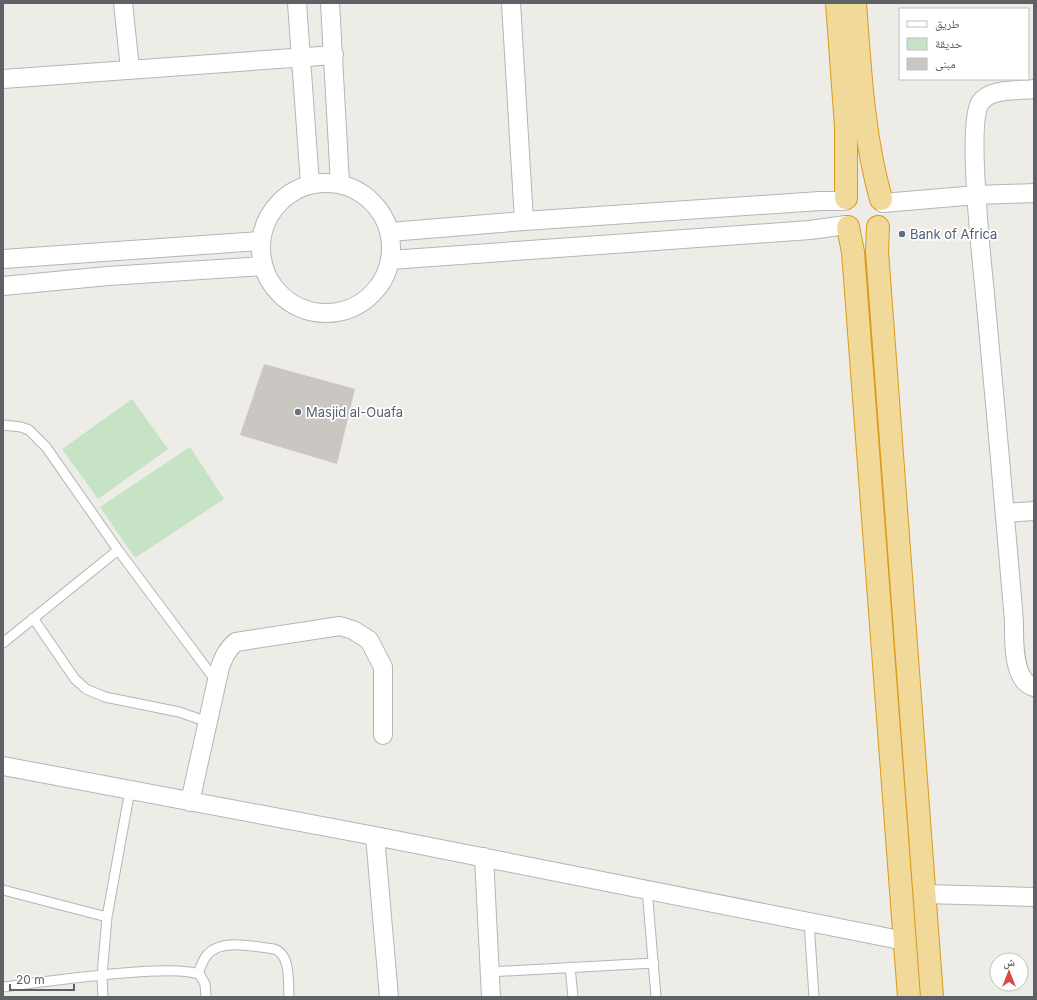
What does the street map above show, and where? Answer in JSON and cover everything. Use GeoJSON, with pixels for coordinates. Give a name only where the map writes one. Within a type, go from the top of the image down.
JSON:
{"type":"FeatureCollection","features":[{"type":"Feature","properties":{"kind":"highway"},"geometry":{"type":"LineString","coordinates":[[837,3],[846,127],[845,200],[842,213],[847,226],[853,259],[909,997]]}},
{"type":"Feature","properties":{"kind":"highway"},"geometry":{"type":"LineString","coordinates":[[847,226],[856,232],[871,232],[878,227],[884,216],[865,127],[855,3]]}},
{"type":"Feature","properties":{"kind":"highway"},"geometry":{"type":"LineString","coordinates":[[845,200],[852,193],[860,190],[867,190],[882,201]]}},
{"type":"Feature","properties":{"kind":"highway"},"geometry":{"type":"LineString","coordinates":[[878,227],[877,251],[932,997]]}},
{"type":"Feature","properties":{"kind":"street"},"geometry":{"type":"LineString","coordinates":[[123,3],[130,70]]}},
{"type":"Feature","properties":{"kind":"street"},"geometry":{"type":"LineString","coordinates":[[297,3],[310,184]]}},
{"type":"Feature","properties":{"kind":"street"},"geometry":{"type":"LineString","coordinates":[[330,3],[340,184]]}},
{"type":"Feature","properties":{"kind":"street"},"geometry":{"type":"LineString","coordinates":[[511,3],[524,221]]}},
{"type":"Feature","properties":{"kind":"street"},"geometry":{"type":"LineString","coordinates":[[3,79],[334,55]]}},
{"type":"Feature","properties":{"kind":"street"},"geometry":{"type":"LineString","coordinates":[[1034,90],[998,92],[989,95],[981,102],[975,121],[977,194],[1014,621],[1015,655],[1022,677],[1028,685],[1034,687]]}},
{"type":"Feature","properties":{"kind":"street"},"geometry":{"type":"LineString","coordinates":[[310,184],[340,184],[368,198],[382,213],[390,232],[392,246],[390,260],[383,280],[369,297],[350,309],[329,313],[307,311],[288,301],[272,286],[263,266],[261,241],[265,223],[275,207],[288,195],[310,184]]}},
{"type":"Feature","properties":{"kind":"street"},"geometry":{"type":"LineString","coordinates":[[882,201],[977,194],[1034,193]]}},
{"type":"Feature","properties":{"kind":"street"},"geometry":{"type":"LineString","coordinates":[[390,232],[524,221],[845,200]]}},
{"type":"Feature","properties":{"kind":"street"},"geometry":{"type":"LineString","coordinates":[[390,260],[810,230],[847,226]]}},
{"type":"Feature","properties":{"kind":"street"},"geometry":{"type":"LineString","coordinates":[[3,259],[261,241]]}},
{"type":"Feature","properties":{"kind":"street"},"geometry":{"type":"LineString","coordinates":[[3,286],[116,276],[263,266]]}},
{"type":"Feature","properties":{"kind":"street"},"geometry":{"type":"LineString","coordinates":[[1004,513],[1034,511]]}},
{"type":"Feature","properties":{"kind":"street"},"geometry":{"type":"LineString","coordinates":[[190,802],[224,655],[229,647],[236,642],[340,626],[353,630],[368,640],[382,667],[383,735]]}},
{"type":"Feature","properties":{"kind":"street"},"geometry":{"type":"LineString","coordinates":[[3,766],[484,857],[905,942]]}},
{"type":"Feature","properties":{"kind":"street"},"geometry":{"type":"LineString","coordinates":[[375,836],[389,997]]}},
{"type":"Feature","properties":{"kind":"street"},"geometry":{"type":"LineString","coordinates":[[484,857],[490,997]]}},
{"type":"Feature","properties":{"kind":"street"},"geometry":{"type":"LineString","coordinates":[[924,894],[1034,897]]}},
{"type":"Feature","properties":{"kind":"lane"},"geometry":{"type":"LineString","coordinates":[[3,425],[25,428],[46,447],[118,550],[217,683]]}},
{"type":"Feature","properties":{"kind":"lane"},"geometry":{"type":"LineString","coordinates":[[3,643],[118,550]]}},
{"type":"Feature","properties":{"kind":"lane"},"geometry":{"type":"LineString","coordinates":[[33,618],[75,678],[86,689],[105,697],[179,712],[208,722]]}},
{"type":"Feature","properties":{"kind":"lane"},"geometry":{"type":"LineString","coordinates":[[103,997],[102,976],[107,917],[130,790]]}},
{"type":"Feature","properties":{"kind":"lane"},"geometry":{"type":"LineString","coordinates":[[647,889],[656,997]]}},
{"type":"Feature","properties":{"kind":"lane"},"geometry":{"type":"LineString","coordinates":[[3,890],[107,917]]}},
{"type":"Feature","properties":{"kind":"lane"},"geometry":{"type":"LineString","coordinates":[[809,922],[814,997]]}},
{"type":"Feature","properties":{"kind":"lane"},"geometry":{"type":"LineString","coordinates":[[198,973],[205,957],[219,947],[229,945],[280,950],[285,957],[289,997]]}},
{"type":"Feature","properties":{"kind":"lane"},"geometry":{"type":"LineString","coordinates":[[489,972],[654,963]]}},
{"type":"Feature","properties":{"kind":"lane"},"geometry":{"type":"LineString","coordinates":[[570,967],[573,997]]}},
{"type":"Feature","properties":{"kind":"lane"},"geometry":{"type":"LineString","coordinates":[[3,987],[102,976],[182,971],[198,973]]}},
{"type":"Feature","properties":{"kind":"lane"},"geometry":{"type":"LineString","coordinates":[[198,973],[205,984],[206,997]]}},
{"type":"Feature","properties":{"kind":"green space"},"geometry":{"type":"Polygon","coordinates":[[[132,399],[168,449],[98,499],[62,449],[132,399]]]}},
{"type":"Feature","properties":{"kind":"green space"},"geometry":{"type":"Polygon","coordinates":[[[190,447],[224,499],[135,558],[100,507],[190,447]]]}},
{"type":"Feature","properties":{"kind":"building","name":"Masjid al-Ouafa"},"geometry":{"type":"Polygon","coordinates":[[[264,364],[355,389],[337,464],[240,435],[264,364]]]}},
{"type":"Feature","properties":{"kind":"place","name":"Bank of Africa"},"geometry":{"type":"Point","coordinates":[902,234]}},
{"type":"Feature","properties":{"kind":"place","name":"Masjid al-Ouafa"},"geometry":{"type":"Point","coordinates":[298,412]}}]}
